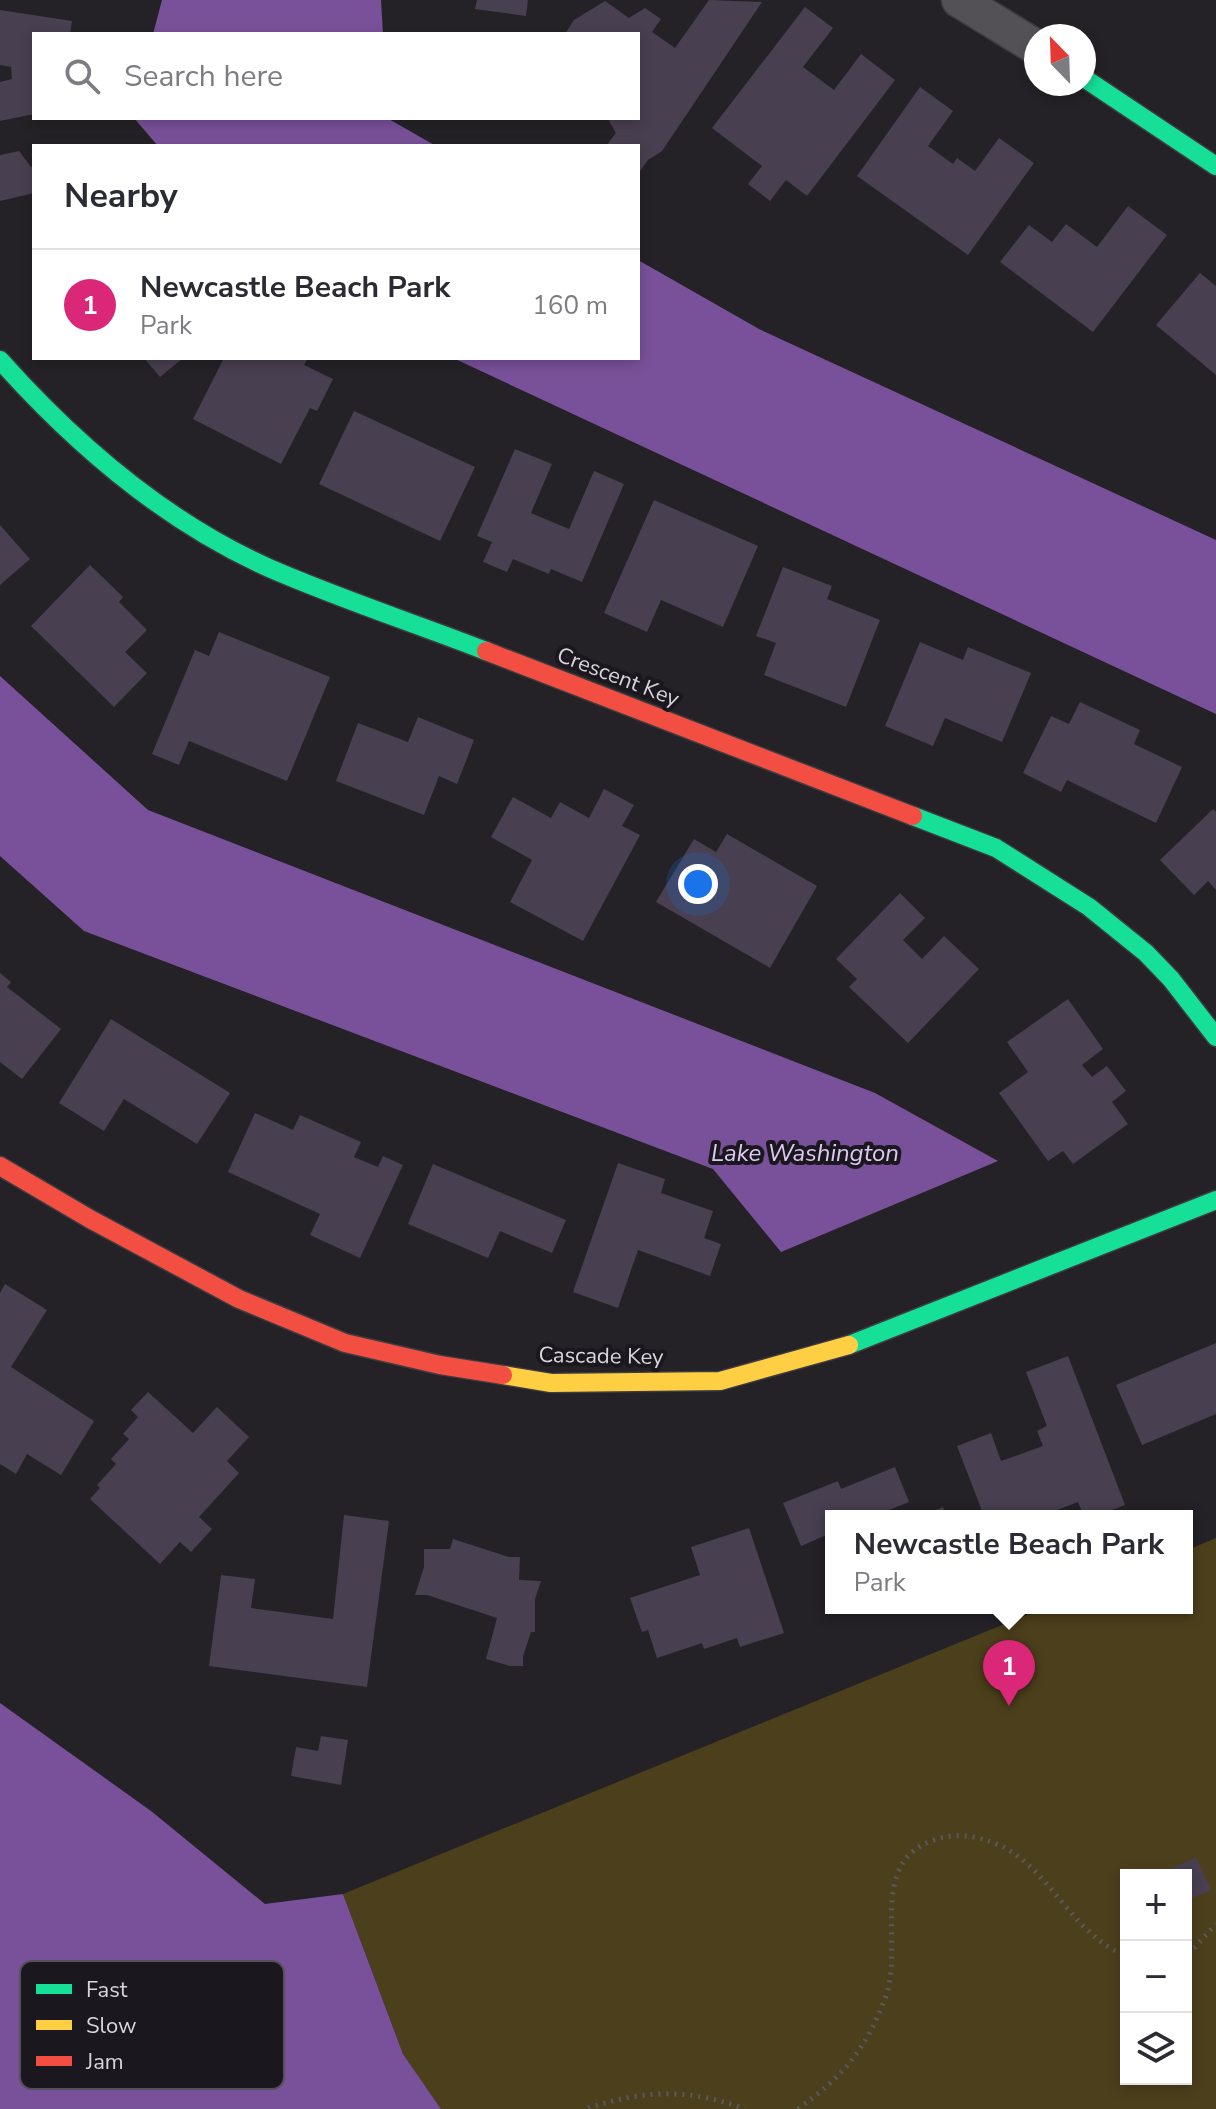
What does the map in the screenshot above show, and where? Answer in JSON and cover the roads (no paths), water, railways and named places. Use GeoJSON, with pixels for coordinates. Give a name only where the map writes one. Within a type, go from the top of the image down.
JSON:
{"type":"FeatureCollection","features":[{"type":"Feature","properties":{"kind":"street"},"geometry":{"type":"LineString","coordinates":[[959,0],[1024,40]]}},
{"type":"Feature","properties":{"kind":"street"},"geometry":{"type":"LineString","coordinates":[[1096,86],[1216,166]]}},
{"type":"Feature","properties":{"kind":"street","name":"Crescent Key"},"geometry":{"type":"LineString","coordinates":[[0,360],[31,397],[85,448],[149,499],[203,533],[268,567],[996,848],[1048,877],[1098,912],[1152,957],[1216,1037]]}},
{"type":"Feature","properties":{"kind":"street","name":"Cascade Key"},"geometry":{"type":"LineString","coordinates":[[0,1166],[90,1219],[239,1299],[345,1343],[440,1365],[551,1383],[720,1381],[832,1352],[1216,1200]]}},
{"type":"Feature","properties":{"kind":"water"},"geometry":{"type":"Polygon","coordinates":[[[162,0],[381,0],[383,32],[154,32],[162,0]]]}},
{"type":"Feature","properties":{"kind":"water"},"geometry":{"type":"Polygon","coordinates":[[[136,120],[390,120],[432,144],[156,144],[136,120]]]}},
{"type":"Feature","properties":{"kind":"water"},"geometry":{"type":"Polygon","coordinates":[[[640,261],[759,329],[1216,540],[1216,714],[457,360],[640,360],[640,261]]]}},
{"type":"Feature","properties":{"kind":"water","name":"Lake Washington"},"geometry":{"type":"Polygon","coordinates":[[[0,676],[148,810],[875,1093],[998,1161],[781,1252],[713,1169],[84,931],[0,856],[0,676]]]}},
{"type":"Feature","properties":{"kind":"water"},"geometry":{"type":"Polygon","coordinates":[[[0,1703],[151,1811],[265,1904],[343,1894],[403,2054],[441,2109],[0,2109],[0,1703]]]}},
{"type":"Feature","properties":{"kind":"place","name":"Newcastle Beach Park"},"geometry":{"type":"Point","coordinates":[1009,1706]}}]}
